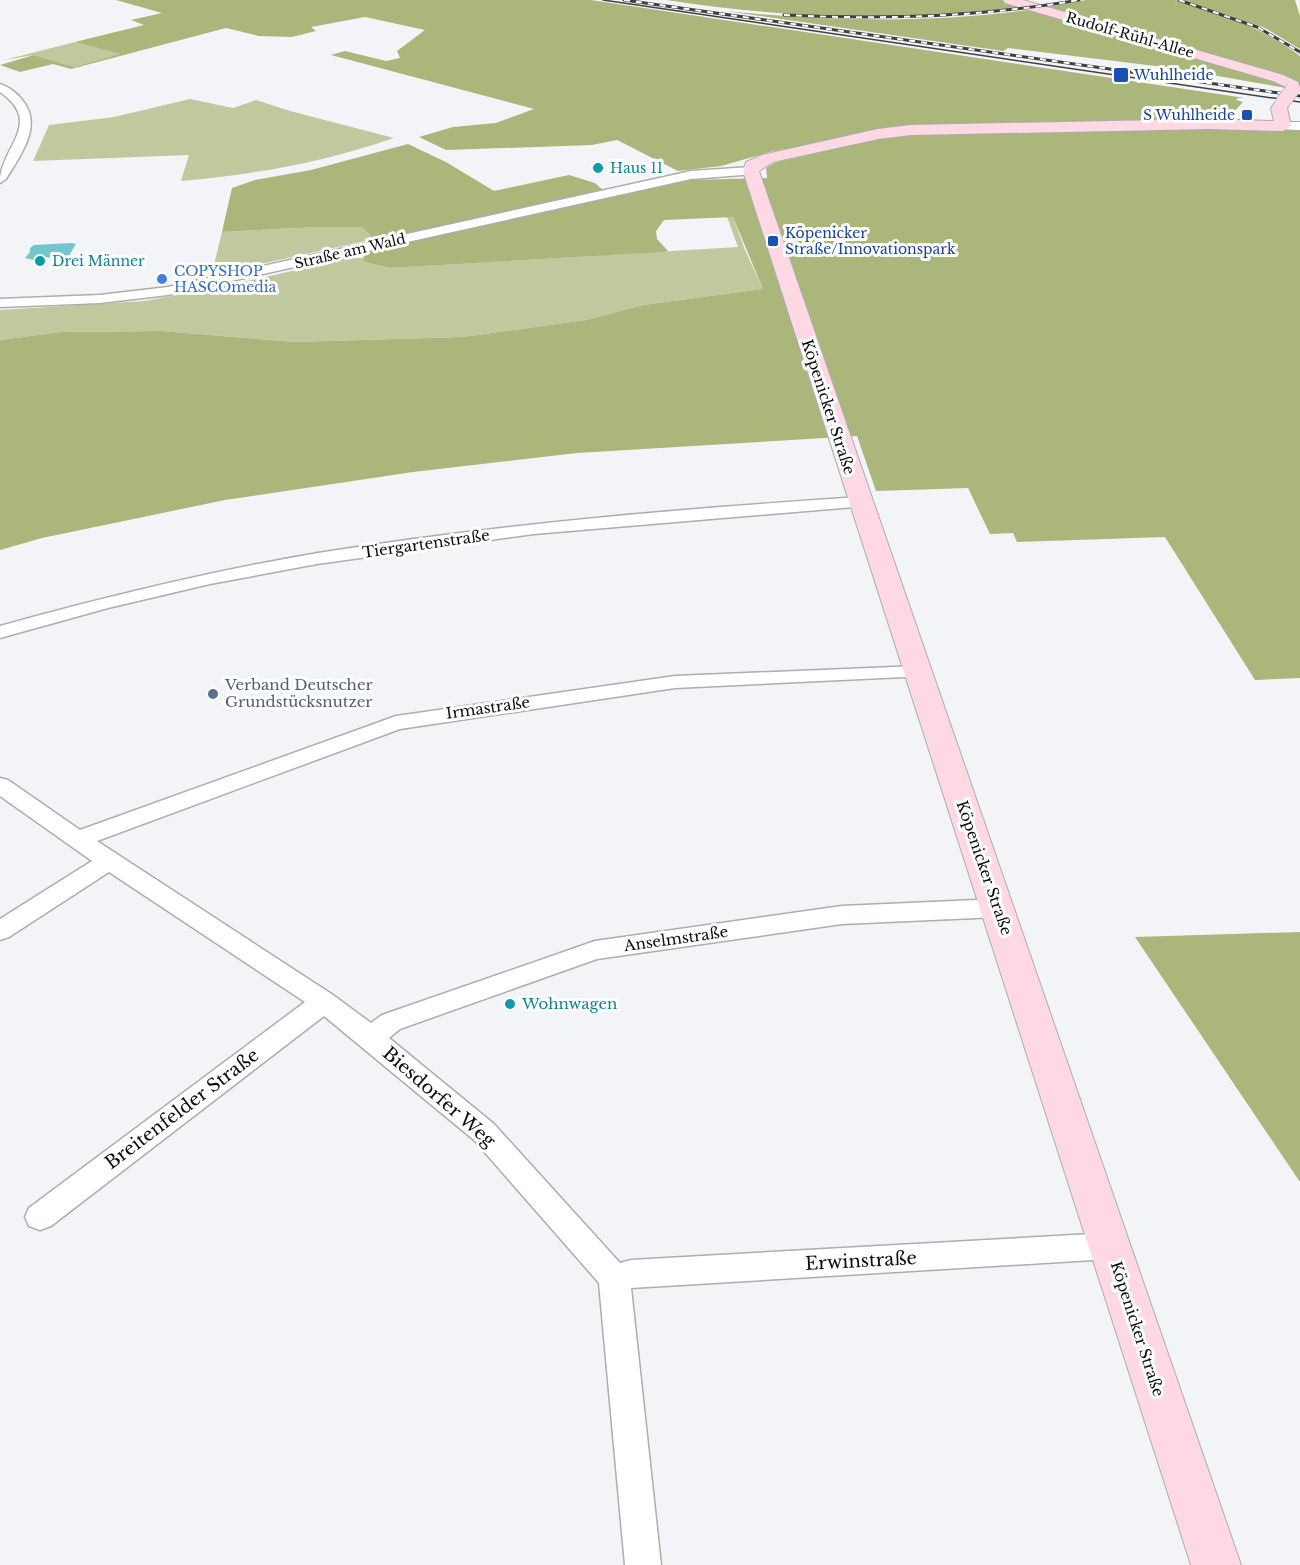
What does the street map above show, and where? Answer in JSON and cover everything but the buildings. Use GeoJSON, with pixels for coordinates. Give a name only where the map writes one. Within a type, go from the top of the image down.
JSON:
{"type":"FeatureCollection","features":[{"type":"Feature","properties":{"kind":"main road","name":"Rudolf-Rühl-Allee"},"geometry":{"type":"LineString","coordinates":[[1009,0],[1290,82],[1293,89],[1279,108],[1283,126]]}},
{"type":"Feature","properties":{"kind":"main road"},"geometry":{"type":"LineString","coordinates":[[752,171],[752,166],[768,158],[878,134],[911,130],[1209,124],[1283,126]]}},
{"type":"Feature","properties":{"kind":"main road","name":"Köpenicker Straße"},"geometry":{"type":"LineString","coordinates":[[752,171],[860,502],[998,908],[1215,1565]]}},
{"type":"Feature","properties":{"kind":"street"},"geometry":{"type":"LineString","coordinates":[[0,87],[22,104],[27,125],[0,179]]}},
{"type":"Feature","properties":{"kind":"street"},"geometry":{"type":"LineString","coordinates":[[1283,126],[1300,126]]}},
{"type":"Feature","properties":{"kind":"street","name":"Straße am Wald"},"geometry":{"type":"LineString","coordinates":[[0,303],[100,299],[168,291],[696,174],[752,171]]}},
{"type":"Feature","properties":{"kind":"street","name":"Tiergartenstraße"},"geometry":{"type":"LineString","coordinates":[[0,632],[83,609],[258,570],[409,546],[625,519],[860,502]]}},
{"type":"Feature","properties":{"kind":"street","name":"Irmastraße"},"geometry":{"type":"LineString","coordinates":[[80,841],[92,833],[396,723],[675,682],[918,672]]}},
{"type":"Feature","properties":{"kind":"street","name":"Biesdorfer Weg"},"geometry":{"type":"LineString","coordinates":[[0,785],[109,861],[324,1002],[371,1038],[484,1132],[614,1278]]}},
{"type":"Feature","properties":{"kind":"street"},"geometry":{"type":"LineString","coordinates":[[0,931],[109,861]]}},
{"type":"Feature","properties":{"kind":"street","name":"Anselmstraße"},"geometry":{"type":"LineString","coordinates":[[371,1038],[391,1023],[595,950],[842,915],[998,908]]}},
{"type":"Feature","properties":{"kind":"street","name":"Breitenfelder Straße"},"geometry":{"type":"LineString","coordinates":[[40,1217],[324,1002]]}},
{"type":"Feature","properties":{"kind":"street","name":"Erwinstraße"},"geometry":{"type":"LineString","coordinates":[[614,1278],[631,1274],[1109,1246]]}},
{"type":"Feature","properties":{"kind":"street"},"geometry":{"type":"LineString","coordinates":[[614,1278],[643,1565]]}},
{"type":"Feature","properties":{"kind":"green space","name":"Wuhlheide"},"geometry":{"type":"Polygon","coordinates":[[[116,0],[591,0],[1245,98],[1238,98],[1236,100],[1243,102],[1230,116],[1224,118],[1011,123],[822,142],[770,152],[721,166],[678,171],[617,140],[592,145],[446,150],[419,137],[453,127],[496,123],[534,109],[331,55],[345,51],[386,61],[400,58],[397,51],[425,30],[365,17],[311,27],[316,31],[292,37],[259,36],[226,28],[71,69],[53,64],[20,72],[0,65],[34,55],[74,67],[120,54],[75,42],[144,25],[131,20],[162,13],[116,0]]]}},
{"type":"Feature","properties":{"kind":"green space"},"geometry":{"type":"Polygon","coordinates":[[[666,0],[1003,0],[1028,7],[938,16],[847,17],[756,11],[666,0]]]}},
{"type":"Feature","properties":{"kind":"green space","name":"Wuhlheide"},"geometry":{"type":"Polygon","coordinates":[[[1086,0],[1174,0],[1222,13],[1274,39],[1300,56],[1300,85],[1042,8],[1086,0]]]}},
{"type":"Feature","properties":{"kind":"green space"},"geometry":{"type":"Polygon","coordinates":[[[1184,0],[1295,0],[1300,16],[1300,49],[1265,28],[1184,0]]]}},
{"type":"Feature","properties":{"kind":"green space","name":"Wuhlheide"},"geometry":{"type":"Polygon","coordinates":[[[1035,9],[1184,52],[1286,85],[1286,88],[1172,68],[1008,48],[1003,51],[725,11],[841,19],[919,19],[1035,9]]]}},
{"type":"Feature","properties":{"kind":"green space"},"geometry":{"type":"Polygon","coordinates":[[[75,42],[121,54],[74,67],[34,55],[4,60],[75,42]]]}},
{"type":"Feature","properties":{"kind":"green space"},"geometry":{"type":"Polygon","coordinates":[[[190,99],[233,108],[256,100],[394,138],[315,161],[236,175],[181,181],[189,155],[33,161],[49,125],[114,117],[190,99]]]}},
{"type":"Feature","properties":{"kind":"green space","name":"Wuhlheide"},"geometry":{"type":"Polygon","coordinates":[[[1278,128],[1300,130],[1300,678],[1255,680],[1165,537],[1017,542],[1013,533],[990,534],[968,488],[876,491],[857,436],[577,453],[413,472],[225,500],[42,538],[0,550],[0,340],[61,332],[161,331],[295,342],[463,337],[586,320],[643,305],[763,289],[733,217],[664,220],[656,231],[657,239],[668,251],[663,252],[390,268],[364,262],[363,258],[374,239],[362,227],[222,232],[232,188],[255,180],[311,170],[408,144],[446,162],[494,191],[569,175],[595,183],[604,191],[620,194],[688,180],[767,178],[766,168],[774,163],[882,137],[950,131],[1278,128]]]}},
{"type":"Feature","properties":{"kind":"green space"},"geometry":{"type":"Polygon","coordinates":[[[727,217],[733,217],[763,289],[643,305],[586,320],[463,337],[295,342],[161,331],[61,332],[0,340],[0,310],[144,301],[212,289],[332,262],[338,258],[363,258],[364,262],[390,268],[738,247],[727,217]]]}},
{"type":"Feature","properties":{"kind":"green space"},"geometry":{"type":"Polygon","coordinates":[[[362,227],[374,239],[216,274],[212,273],[222,232],[362,227]]]}},
{"type":"Feature","properties":{"kind":"green space"},"geometry":{"type":"Polygon","coordinates":[[[1300,932],[1300,1182],[1135,937],[1300,932]]]}},
{"type":"Feature","properties":{"kind":"water"},"geometry":{"type":"Polygon","coordinates":[[[76,244],[67,259],[25,258],[34,245],[76,244]]]}},
{"type":"Feature","properties":{"kind":"tram line"},"geometry":{"type":"LineString","coordinates":[[603,0],[1300,102]]}},
{"type":"Feature","properties":{"kind":"railway"},"geometry":{"type":"LineString","coordinates":[[624,0],[1300,96]]}},
{"type":"Feature","properties":{"kind":"railway"},"geometry":{"type":"LineString","coordinates":[[784,15],[932,16],[969,14],[1079,0]]}},
{"type":"Feature","properties":{"kind":"railway"},"geometry":{"type":"LineString","coordinates":[[1179,0],[1257,27],[1300,52]]}},
{"type":"Feature","properties":{"kind":"place","name":"Wuhlheide"},"geometry":{"type":"Point","coordinates":[1121,75]}},
{"type":"Feature","properties":{"kind":"place","name":"S Wuhlheide"},"geometry":{"type":"Point","coordinates":[1247,115]}},
{"type":"Feature","properties":{"kind":"place","name":"Haus 11"},"geometry":{"type":"Point","coordinates":[598,168]}},
{"type":"Feature","properties":{"kind":"place","name":"Köpenicker Straße/Innovationspark"},"geometry":{"type":"Point","coordinates":[773,241]}},
{"type":"Feature","properties":{"kind":"place","name":"Drei Männer"},"geometry":{"type":"Point","coordinates":[40,261]}},
{"type":"Feature","properties":{"kind":"place","name":"COPYSHOP HASCOmedia"},"geometry":{"type":"Point","coordinates":[162,279]}},
{"type":"Feature","properties":{"kind":"place","name":"Verband Deutscher Grundstücksnutzer"},"geometry":{"type":"Point","coordinates":[213,694]}},
{"type":"Feature","properties":{"kind":"place","name":"Wohnwagen"},"geometry":{"type":"Point","coordinates":[510,1004]}}]}
